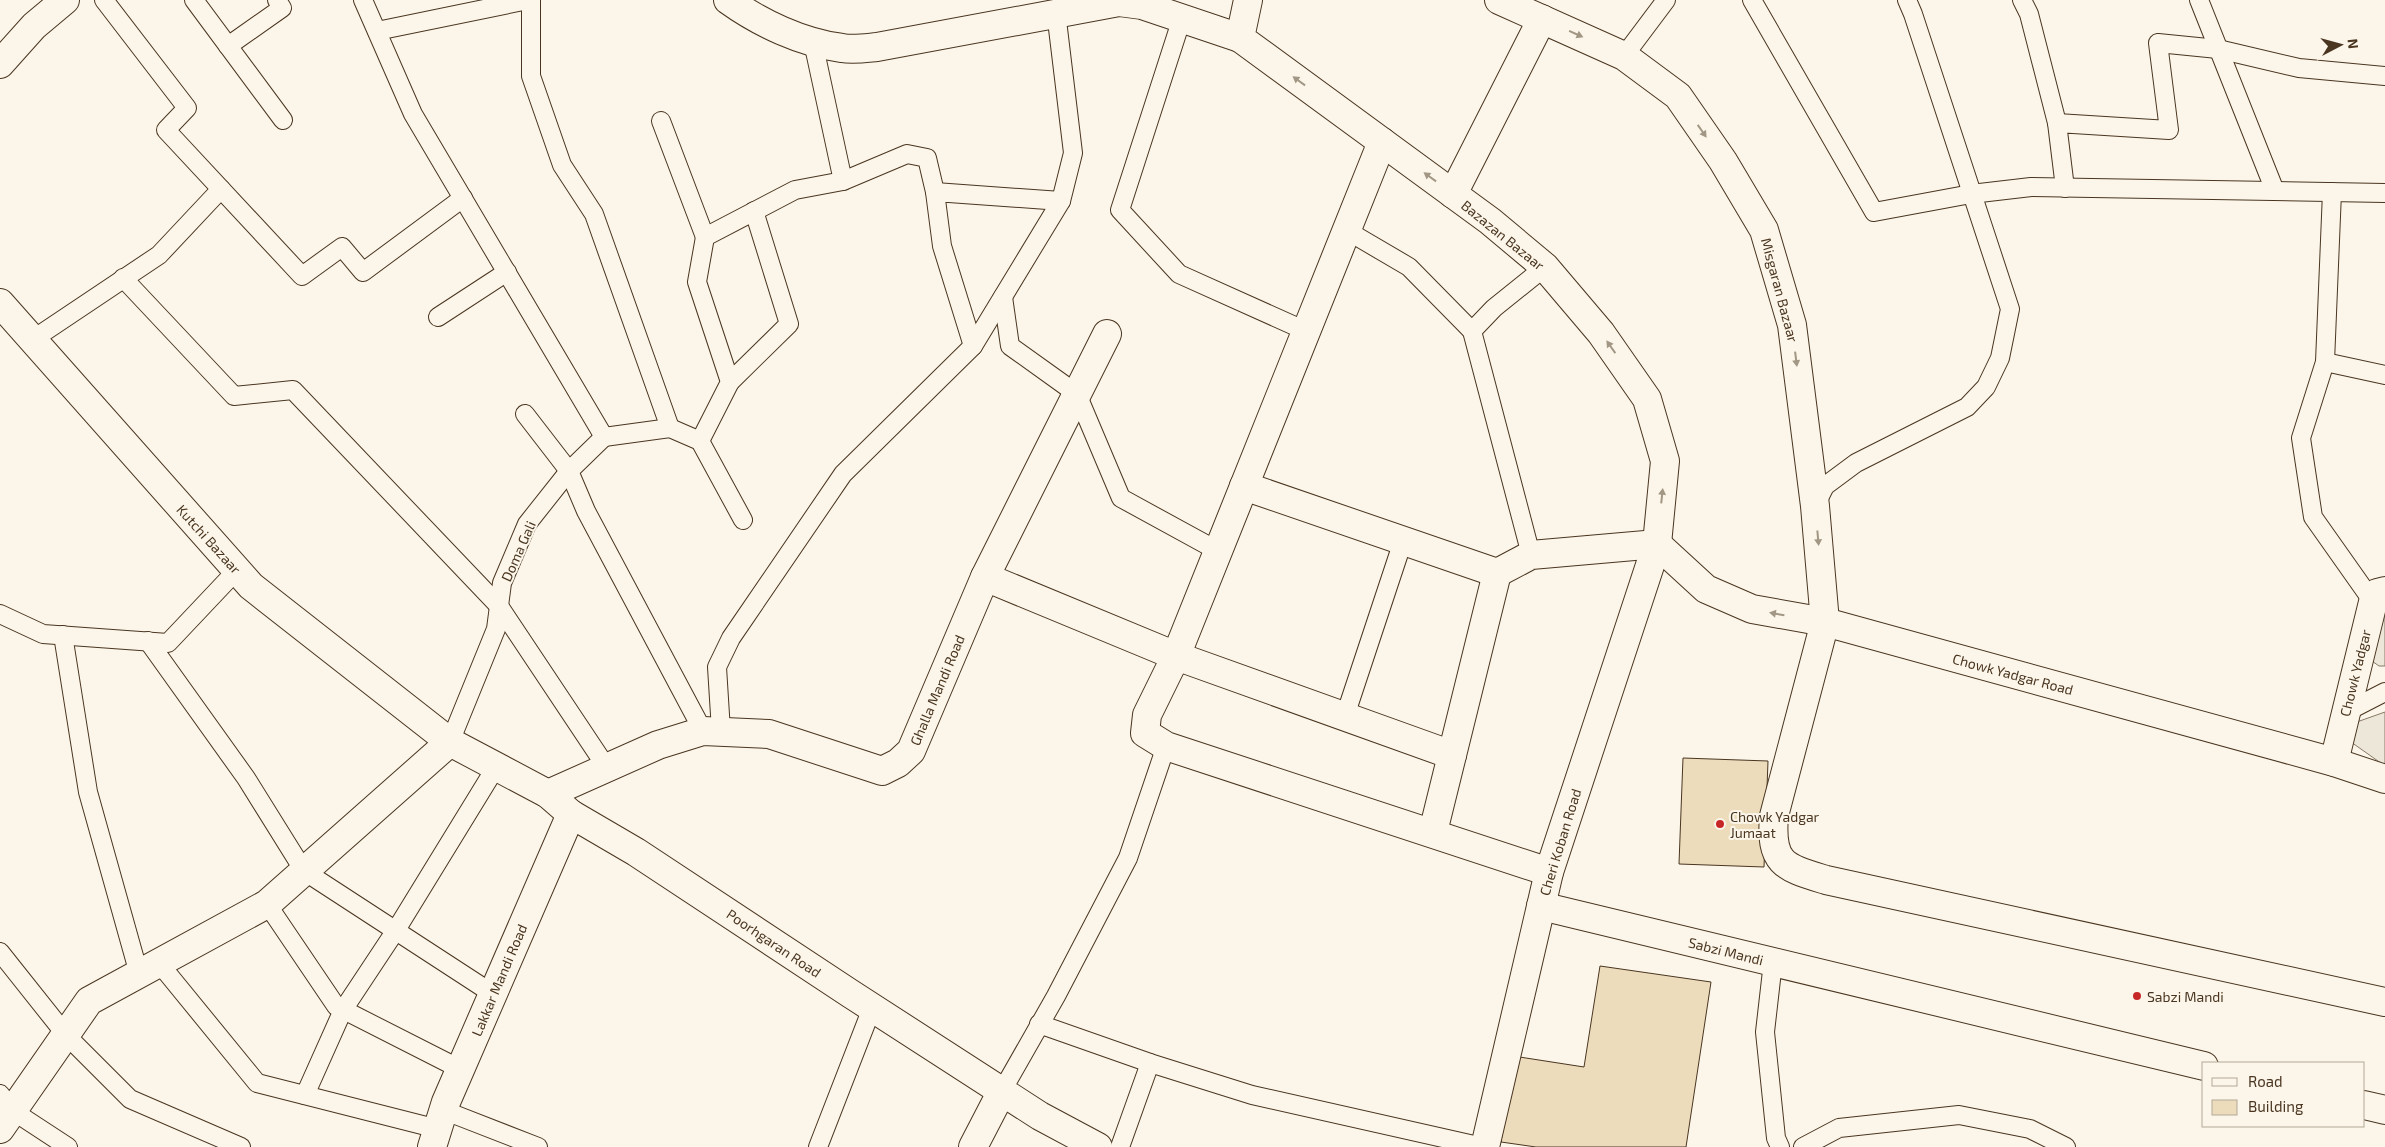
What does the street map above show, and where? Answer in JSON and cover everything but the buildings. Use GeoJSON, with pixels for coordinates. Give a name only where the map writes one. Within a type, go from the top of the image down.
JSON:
{"type":"FeatureCollection","features":[{"type":"Feature","properties":{"kind":"street"},"geometry":{"type":"LineString","coordinates":[[0,64],[34,26],[64,0]]}},
{"type":"Feature","properties":{"kind":"street","name":"Bazazan Bazaar"},"geometry":{"type":"LineString","coordinates":[[728,0],[742,11],[788,33],[813,42],[843,49],[877,47],[1056,12],[1119,2],[1142,5],[1240,38],[1490,221],[1545,267],[1601,333],[1647,399],[1665,462],[1657,544]]}},
{"type":"Feature","properties":{"kind":"street"},"geometry":{"type":"LineString","coordinates":[[1240,38],[1248,0]]}},
{"type":"Feature","properties":{"kind":"street","name":"Misgaran Bazaar"},"geometry":{"type":"LineString","coordinates":[[1499,0],[1624,56],[1678,96],[1723,161],[1764,230],[1792,325],[1815,506],[1825,622],[1774,816],[1772,835],[1778,855],[1793,870],[1826,880],[2385,1002]]}},
{"type":"Feature","properties":{"kind":"street"},"geometry":{"type":"LineString","coordinates":[[1453,194],[1542,19]]}},
{"type":"Feature","properties":{"kind":"street"},"geometry":{"type":"LineString","coordinates":[[1382,142],[1176,656],[1147,715],[1145,733],[1166,746],[1433,832],[1549,872]]}},
{"type":"Feature","properties":{"kind":"street","name":"Kutchi Bazaar"},"geometry":{"type":"LineString","coordinates":[[0,303],[251,586],[450,742]]}},
{"type":"Feature","properties":{"kind":"street","name":"Ghalla Mandi Road"},"geometry":{"type":"LineString","coordinates":[[548,794],[658,745],[712,731],[769,734],[882,771],[898,763],[911,751],[985,577],[1107,334]]}},
{"type":"Feature","properties":{"kind":"street"},"geometry":{"type":"LineString","coordinates":[[1244,486],[1497,573],[1531,555],[1657,544]]}},
{"type":"Feature","properties":{"kind":"street","name":"Chowk Yadgar Road"},"geometry":{"type":"LineString","coordinates":[[1657,544],[1706,590],[1752,609],[1825,622],[2334,762],[2385,779]]}},
{"type":"Feature","properties":{"kind":"street","name":"Cheri Koban Road"},"geometry":{"type":"LineString","coordinates":[[1484,1147],[1549,872],[1657,544]]}},
{"type":"Feature","properties":{"kind":"street"},"geometry":{"type":"LineString","coordinates":[[1433,832],[1497,573]]}},
{"type":"Feature","properties":{"kind":"street"},"geometry":{"type":"LineString","coordinates":[[985,577],[1176,656],[1452,755]]}},
{"type":"Feature","properties":{"kind":"street","name":"Chowk Yadgar"},"geometry":{"type":"LineString","coordinates":[[2334,762],[2346,712],[2379,596]]}},
{"type":"Feature","properties":{"kind":"street"},"geometry":{"type":"LineString","coordinates":[[4,1111],[66,1035],[89,1001],[267,904],[450,742]]}},
{"type":"Feature","properties":{"kind":"street","name":"Poorhgaran Road"},"geometry":{"type":"LineString","coordinates":[[450,742],[548,794],[570,814],[636,852],[1040,1116],[1098,1147]]}},
{"type":"Feature","properties":{"kind":"street","name":"Lakkar Mandi Road"},"geometry":{"type":"LineString","coordinates":[[438,1129],[460,1069],[570,814]]}},
{"type":"Feature","properties":{"kind":"street","name":"Sabzi Mandi"},"geometry":{"type":"LineString","coordinates":[[1540,906],[2202,1066]]}},
{"type":"Feature","properties":{"kind":"street"},"geometry":{"type":"LineString","coordinates":[[973,1147],[1002,1091]]}},
{"type":"Feature","properties":{"kind":"street"},"geometry":{"type":"LineString","coordinates":[[2365,1105],[2385,1110]]}},
{"type":"Feature","properties":{"kind":"lane"},"geometry":{"type":"LineString","coordinates":[[104,0],[186,108],[166,130],[302,276],[342,247],[363,272],[463,198]]}},
{"type":"Feature","properties":{"kind":"lane"},"geometry":{"type":"LineString","coordinates":[[194,0],[283,120]]}},
{"type":"Feature","properties":{"kind":"lane"},"geometry":{"type":"LineString","coordinates":[[228,46],[282,8],[277,0]]}},
{"type":"Feature","properties":{"kind":"lane"},"geometry":{"type":"LineString","coordinates":[[363,0],[413,114],[604,437],[670,428],[700,441],[743,520]]}},
{"type":"Feature","properties":{"kind":"lane"},"geometry":{"type":"LineString","coordinates":[[377,31],[529,0],[531,76],[562,165],[594,214],[670,428]]}},
{"type":"Feature","properties":{"kind":"lane"},"geometry":{"type":"LineString","coordinates":[[1624,56],[1666,0]]}},
{"type":"Feature","properties":{"kind":"lane"},"geometry":{"type":"LineString","coordinates":[[1752,0],[1874,212],[1971,194],[2031,187],[2385,193]]}},
{"type":"Feature","properties":{"kind":"lane"},"geometry":{"type":"LineString","coordinates":[[1815,506],[1825,486],[1856,463],[1967,407],[1986,387],[2000,358],[2010,309],[1907,0]]}},
{"type":"Feature","properties":{"kind":"lane"},"geometry":{"type":"LineString","coordinates":[[2022,0],[2029,14],[2057,123],[2066,188]]}},
{"type":"Feature","properties":{"kind":"lane"},"geometry":{"type":"LineString","coordinates":[[2198,0],[2275,191]]}},
{"type":"Feature","properties":{"kind":"lane"},"geometry":{"type":"LineString","coordinates":[[712,731],[717,667],[731,638],[843,474],[973,346],[1061,200],[1073,153],[1056,12]]}},
{"type":"Feature","properties":{"kind":"lane"},"geometry":{"type":"LineString","coordinates":[[1182,18],[1120,210],[1179,274],[1306,331]]}},
{"type":"Feature","properties":{"kind":"lane"},"geometry":{"type":"LineString","coordinates":[[813,42],[843,181]]}},
{"type":"Feature","properties":{"kind":"lane"},"geometry":{"type":"LineString","coordinates":[[2057,123],[2170,130],[2158,44],[2218,49],[2299,68],[2385,76]]}},
{"type":"Feature","properties":{"kind":"lane"},"geometry":{"type":"LineString","coordinates":[[660,121],[705,237],[697,282],[730,382]]}},
{"type":"Feature","properties":{"kind":"lane"},"geometry":{"type":"LineString","coordinates":[[705,237],[795,190],[843,181],[907,154],[927,158],[935,192],[942,246],[973,346]]}},
{"type":"Feature","properties":{"kind":"lane"},"geometry":{"type":"LineString","coordinates":[[32,340],[159,255],[221,189]]}},
{"type":"Feature","properties":{"kind":"lane"},"geometry":{"type":"LineString","coordinates":[[935,192],[1061,200]]}},
{"type":"Feature","properties":{"kind":"lane"},"geometry":{"type":"LineString","coordinates":[[2332,192],[2325,362],[2301,438],[2313,517],[2379,596]]}},
{"type":"Feature","properties":{"kind":"lane"},"geometry":{"type":"LineString","coordinates":[[700,441],[730,382],[789,324],[754,211]]}},
{"type":"Feature","properties":{"kind":"lane"},"geometry":{"type":"LineString","coordinates":[[1346,230],[1409,267],[1472,331],[1531,555]]}},
{"type":"Feature","properties":{"kind":"lane"},"geometry":{"type":"LineString","coordinates":[[1472,331],[1494,308],[1545,267]]}},
{"type":"Feature","properties":{"kind":"lane"},"geometry":{"type":"LineString","coordinates":[[438,317],[507,272]]}},
{"type":"Feature","properties":{"kind":"lane"},"geometry":{"type":"LineString","coordinates":[[123,278],[234,396],[293,390],[499,606],[606,768]]}},
{"type":"Feature","properties":{"kind":"lane"},"geometry":{"type":"LineString","coordinates":[[1003,297],[1010,346],[1077,394],[1121,498],[1218,551]]}},
{"type":"Feature","properties":{"kind":"lane"},"geometry":{"type":"LineString","coordinates":[[2325,362],[2385,375]]}},
{"type":"Feature","properties":{"kind":"lane"},"geometry":{"type":"LineString","coordinates":[[524,414],[569,471],[586,511],[712,731]]}},
{"type":"Feature","properties":{"kind":"lane","name":"Doma Gali"},"geometry":{"type":"LineString","coordinates":[[450,742],[496,629],[502,583],[527,524],[569,471],[604,437]]}},
{"type":"Feature","properties":{"kind":"lane"},"geometry":{"type":"LineString","coordinates":[[1345,716],[1403,541]]}},
{"type":"Feature","properties":{"kind":"lane"},"geometry":{"type":"LineString","coordinates":[[0,614],[43,634],[168,643],[237,570]]}},
{"type":"Feature","properties":{"kind":"lane"},"geometry":{"type":"LineString","coordinates":[[63,635],[88,792],[149,968],[257,1083],[438,1129],[538,1147]]}},
{"type":"Feature","properties":{"kind":"lane"},"geometry":{"type":"LineString","coordinates":[[148,641],[246,778],[304,871],[493,994]]}},
{"type":"Feature","properties":{"kind":"lane"},"geometry":{"type":"LineString","coordinates":[[2346,712],[2385,692]]}},
{"type":"Feature","properties":{"kind":"lane"},"geometry":{"type":"LineString","coordinates":[[1002,1091],[1040,1024],[1128,858],[1166,746]]}},
{"type":"Feature","properties":{"kind":"lane"},"geometry":{"type":"LineString","coordinates":[[306,1095],[343,1010],[396,930],[496,767]]}},
{"type":"Feature","properties":{"kind":"lane"},"geometry":{"type":"LineString","coordinates":[[267,904],[336,1006],[460,1069]]}},
{"type":"Feature","properties":{"kind":"lane"},"geometry":{"type":"LineString","coordinates":[[0,952],[66,1035],[130,1099],[240,1147]]}},
{"type":"Feature","properties":{"kind":"lane"},"geometry":{"type":"LineString","coordinates":[[1773,962],[1765,1032],[1776,1138],[1780,1147]]}},
{"type":"Feature","properties":{"kind":"lane"},"geometry":{"type":"LineString","coordinates":[[818,1147],[872,1008]]}},
{"type":"Feature","properties":{"kind":"lane"},"geometry":{"type":"LineString","coordinates":[[1040,1024],[1150,1063],[1252,1095],[1484,1147]]}},
{"type":"Feature","properties":{"kind":"lane"},"geometry":{"type":"LineString","coordinates":[[1120,1147],[1150,1063]]}},
{"type":"Feature","properties":{"kind":"lane"},"geometry":{"type":"LineString","coordinates":[[4,1111],[68,1147]]}},
{"type":"Feature","properties":{"kind":"lane"},"geometry":{"type":"LineString","coordinates":[[1803,1147],[1839,1128],[1959,1115],[2030,1129],[2066,1147]]}},
{"type":"Feature","properties":{"kind":"shaded area"},"geometry":{"type":"Polygon","coordinates":[[[2385,591],[2385,666],[2379,666],[2365,656],[2385,591]]]}},
{"type":"Feature","properties":{"kind":"shaded area"},"geometry":{"type":"Polygon","coordinates":[[[2385,712],[2385,766],[2351,742],[2354,723],[2385,712]]]}},
{"type":"Feature","properties":{"kind":"place","name":"Chowk Yadgar Jumaat"},"geometry":{"type":"Point","coordinates":[1720,824]}},
{"type":"Feature","properties":{"kind":"place","name":"Sabzi Mandi"},"geometry":{"type":"Point","coordinates":[2137,996]}}]}
